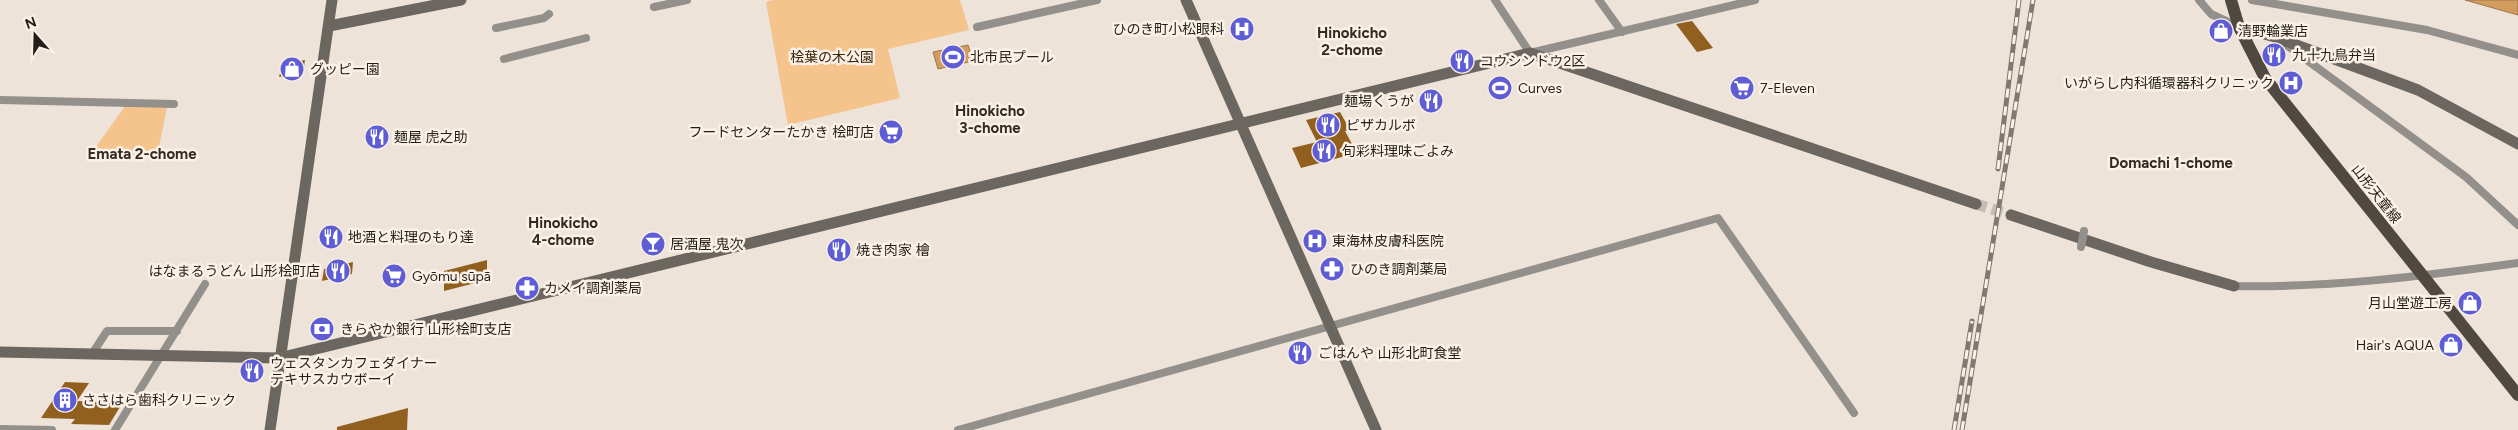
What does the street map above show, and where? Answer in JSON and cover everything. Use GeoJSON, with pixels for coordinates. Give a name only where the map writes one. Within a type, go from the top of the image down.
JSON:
{"type":"FeatureCollection","features":[{"type":"Feature","properties":{"kind":"main road","name":"山形天童線"},"geometry":{"type":"LineString","coordinates":[[2231,0],[2239,27],[2265,78],[2421,276],[2518,395]]}},
{"type":"Feature","properties":{"kind":"street"},"geometry":{"type":"LineString","coordinates":[[270,430],[332,0]]}},
{"type":"Feature","properties":{"kind":"street"},"geometry":{"type":"LineString","coordinates":[[328,26],[442,2],[461,0]]}},
{"type":"Feature","properties":{"kind":"street"},"geometry":{"type":"LineString","coordinates":[[654,7],[687,0]]}},
{"type":"Feature","properties":{"kind":"street"},"geometry":{"type":"LineString","coordinates":[[977,27],[1097,0]]}},
{"type":"Feature","properties":{"kind":"street"},"geometry":{"type":"LineString","coordinates":[[1186,0],[1328,326],[1376,430]]}},
{"type":"Feature","properties":{"kind":"street"},"geometry":{"type":"LineString","coordinates":[[1495,0],[1530,53],[1976,204]]}},
{"type":"Feature","properties":{"kind":"street"},"geometry":{"type":"LineString","coordinates":[[1599,0],[1622,32]]}},
{"type":"Feature","properties":{"kind":"street"},"geometry":{"type":"LineString","coordinates":[[0,352],[279,358],[1241,123],[1755,0]]}},
{"type":"Feature","properties":{"kind":"street"},"geometry":{"type":"LineString","coordinates":[[2199,0],[2211,14],[2239,27],[2275,37],[2418,90],[2518,144]]}},
{"type":"Feature","properties":{"kind":"street"},"geometry":{"type":"LineString","coordinates":[[2252,0],[2427,30],[2518,55]]}},
{"type":"Feature","properties":{"kind":"street"},"geometry":{"type":"LineString","coordinates":[[496,28],[544,18],[549,14]]}},
{"type":"Feature","properties":{"kind":"street"},"geometry":{"type":"LineString","coordinates":[[2275,37],[2466,177],[2518,225]]}},
{"type":"Feature","properties":{"kind":"street"},"geometry":{"type":"LineString","coordinates":[[504,59],[542,50],[549,45],[586,38]]}},
{"type":"Feature","properties":{"kind":"street"},"geometry":{"type":"LineString","coordinates":[[0,100],[174,104]]}},
{"type":"Feature","properties":{"kind":"street"},"geometry":{"type":"LineString","coordinates":[[2011,215],[2151,262],[2234,286],[2276,287],[2421,276],[2518,263]]}},
{"type":"Feature","properties":{"kind":"street"},"geometry":{"type":"LineString","coordinates":[[958,430],[1718,218],[1854,413]]}},
{"type":"Feature","properties":{"kind":"street"},"geometry":{"type":"LineString","coordinates":[[2081,246],[2084,231]]}},
{"type":"Feature","properties":{"kind":"street"},"geometry":{"type":"LineString","coordinates":[[115,430],[206,284]]}},
{"type":"Feature","properties":{"kind":"street"},"geometry":{"type":"LineString","coordinates":[[92,354],[107,331],[176,331]]}},
{"type":"Feature","properties":{"kind":"street"},"geometry":{"type":"LineString","coordinates":[[0,429],[52,430]]}},
{"type":"Feature","properties":{"kind":"green space","name":"桧葉の木公園"},"geometry":{"type":"Polygon","coordinates":[[[773,0],[960,0],[969,30],[888,49],[900,98],[788,125],[766,2],[773,0]]]}},
{"type":"Feature","properties":{"kind":"green space"},"geometry":{"type":"Polygon","coordinates":[[[125,106],[167,107],[157,157],[94,155],[93,151],[125,106]]]}},
{"type":"Feature","properties":{"kind":"shaded area"},"geometry":{"type":"Polygon","coordinates":[[[2465,0],[2518,0],[2518,15],[2465,0]]]}},
{"type":"Feature","properties":{"kind":"shaded area","name":"北市民プール"},"geometry":{"type":"Polygon","coordinates":[[[968,45],[973,61],[938,69],[933,52],[968,45]]]}},
{"type":"Feature","properties":{"kind":"building"},"geometry":{"type":"Polygon","coordinates":[[[1692,21],[1713,48],[1697,52],[1676,24],[1692,21]]]}},
{"type":"Feature","properties":{"kind":"building","name":"グッピー園"},"geometry":{"type":"Polygon","coordinates":[[[305,60],[303,73],[279,77],[282,65],[305,60]]]}},
{"type":"Feature","properties":{"kind":"building","name":"麺場くうが"},"geometry":{"type":"Polygon","coordinates":[[[1433,94],[1440,106],[1428,109],[1421,97],[1433,94]]]}},
{"type":"Feature","properties":{"kind":"building"},"geometry":{"type":"Polygon","coordinates":[[[1340,112],[1350,130],[1345,131],[1357,153],[1301,168],[1292,148],[1317,142],[1306,120],[1340,112]]]}},
{"type":"Feature","properties":{"kind":"building"},"geometry":{"type":"Polygon","coordinates":[[[487,260],[487,280],[444,291],[444,271],[487,260]]]}},
{"type":"Feature","properties":{"kind":"building","name":"はなまるうどん 山形桧町店"},"geometry":{"type":"Polygon","coordinates":[[[353,262],[352,274],[322,281],[324,269],[353,262]]]}},
{"type":"Feature","properties":{"kind":"building"},"geometry":{"type":"Polygon","coordinates":[[[65,382],[89,383],[77,401],[123,402],[109,425],[71,424],[75,419],[41,418],[65,382]]]}},
{"type":"Feature","properties":{"kind":"building"},"geometry":{"type":"Polygon","coordinates":[[[408,408],[407,430],[337,430],[337,427],[408,408]]]}},
{"type":"Feature","properties":{"kind":"tunnel"},"geometry":{"type":"LineString","coordinates":[[1976,204],[2011,215]]}},
{"type":"Feature","properties":{"kind":"railway"},"geometry":{"type":"LineString","coordinates":[[1998,169],[2019,0]]}},
{"type":"Feature","properties":{"kind":"railway"},"geometry":{"type":"LineString","coordinates":[[1962,430],[2033,0]]}},
{"type":"Feature","properties":{"kind":"railway"},"geometry":{"type":"LineString","coordinates":[[1954,430],[1972,321]]}},
{"type":"Feature","properties":{"kind":"place","name":"ひのき町小松眼科"},"geometry":{"type":"Point","coordinates":[1242,29]}},
{"type":"Feature","properties":{"kind":"place","name":"清野輪業店"},"geometry":{"type":"Point","coordinates":[2221,31]}},
{"type":"Feature","properties":{"kind":"place","name":"九十九鳥弁当"},"geometry":{"type":"Point","coordinates":[2274,55]}},
{"type":"Feature","properties":{"kind":"place","name":"北市民プール"},"geometry":{"type":"Point","coordinates":[953,57]}},
{"type":"Feature","properties":{"kind":"place","name":"コウシンドウ2区"},"geometry":{"type":"Point","coordinates":[1462,61]}},
{"type":"Feature","properties":{"kind":"place","name":"グッピー園"},"geometry":{"type":"Point","coordinates":[292,69]}},
{"type":"Feature","properties":{"kind":"place","name":"いがらし内科循環器科クリニック"},"geometry":{"type":"Point","coordinates":[2291,83]}},
{"type":"Feature","properties":{"kind":"place","name":"Curves"},"geometry":{"type":"Point","coordinates":[1500,88]}},
{"type":"Feature","properties":{"kind":"place","name":"7-Eleven"},"geometry":{"type":"Point","coordinates":[1742,88]}},
{"type":"Feature","properties":{"kind":"place","name":"麺場くうが"},"geometry":{"type":"Point","coordinates":[1431,101]}},
{"type":"Feature","properties":{"kind":"place","name":"ピザカルボ"},"geometry":{"type":"Point","coordinates":[1328,125]}},
{"type":"Feature","properties":{"kind":"place","name":"フードセンターたかき 桧町店"},"geometry":{"type":"Point","coordinates":[891,132]}},
{"type":"Feature","properties":{"kind":"place","name":"麺屋 虎之助"},"geometry":{"type":"Point","coordinates":[377,137]}},
{"type":"Feature","properties":{"kind":"place","name":"旬彩料理味ごよみ"},"geometry":{"type":"Point","coordinates":[1324,151]}},
{"type":"Feature","properties":{"kind":"place","name":"地酒と料理のもり達"},"geometry":{"type":"Point","coordinates":[331,237]}},
{"type":"Feature","properties":{"kind":"place","name":"東海林皮膚科医院"},"geometry":{"type":"Point","coordinates":[1315,241]}},
{"type":"Feature","properties":{"kind":"place","name":"居酒屋 鬼次"},"geometry":{"type":"Point","coordinates":[653,244]}},
{"type":"Feature","properties":{"kind":"place","name":"焼き肉家 檜"},"geometry":{"type":"Point","coordinates":[839,250]}},
{"type":"Feature","properties":{"kind":"place","name":"ひのき調剤薬局"},"geometry":{"type":"Point","coordinates":[1332,269]}},
{"type":"Feature","properties":{"kind":"place","name":"はなまるうどん 山形桧町店"},"geometry":{"type":"Point","coordinates":[338,271]}},
{"type":"Feature","properties":{"kind":"place","name":"Gyōmu sūpā"},"geometry":{"type":"Point","coordinates":[394,276]}},
{"type":"Feature","properties":{"kind":"place","name":"カメイ調剤薬局"},"geometry":{"type":"Point","coordinates":[527,288]}},
{"type":"Feature","properties":{"kind":"place","name":"月山堂遊工房"},"geometry":{"type":"Point","coordinates":[2470,303]}},
{"type":"Feature","properties":{"kind":"place","name":"きらやか銀行 山形桧町支店"},"geometry":{"type":"Point","coordinates":[322,329]}},
{"type":"Feature","properties":{"kind":"place","name":"Hair's AQUA"},"geometry":{"type":"Point","coordinates":[2451,345]}},
{"type":"Feature","properties":{"kind":"place","name":"ごはんや 山形北町食堂"},"geometry":{"type":"Point","coordinates":[1300,353]}},
{"type":"Feature","properties":{"kind":"place","name":"ウェスタンカフェダイナー テキサスカウボーイ"},"geometry":{"type":"Point","coordinates":[252,371]}},
{"type":"Feature","properties":{"kind":"place","name":"ささはら歯科クリニック"},"geometry":{"type":"Point","coordinates":[65,400]}},
{"type":"Feature","properties":{"kind":"district","name":"Hinokicho 2-chome"},"geometry":{"type":"Point","coordinates":[1352,42]}},
{"type":"Feature","properties":{"kind":"district","name":"Hinokicho 3-chome"},"geometry":{"type":"Point","coordinates":[990,120]}},
{"type":"Feature","properties":{"kind":"district","name":"Emata 2-chome"},"geometry":{"type":"Point","coordinates":[142,154]}},
{"type":"Feature","properties":{"kind":"district","name":"Domachi 1-chome"},"geometry":{"type":"Point","coordinates":[2171,163]}},
{"type":"Feature","properties":{"kind":"district","name":"Hinokicho 4-chome"},"geometry":{"type":"Point","coordinates":[563,232]}}]}
